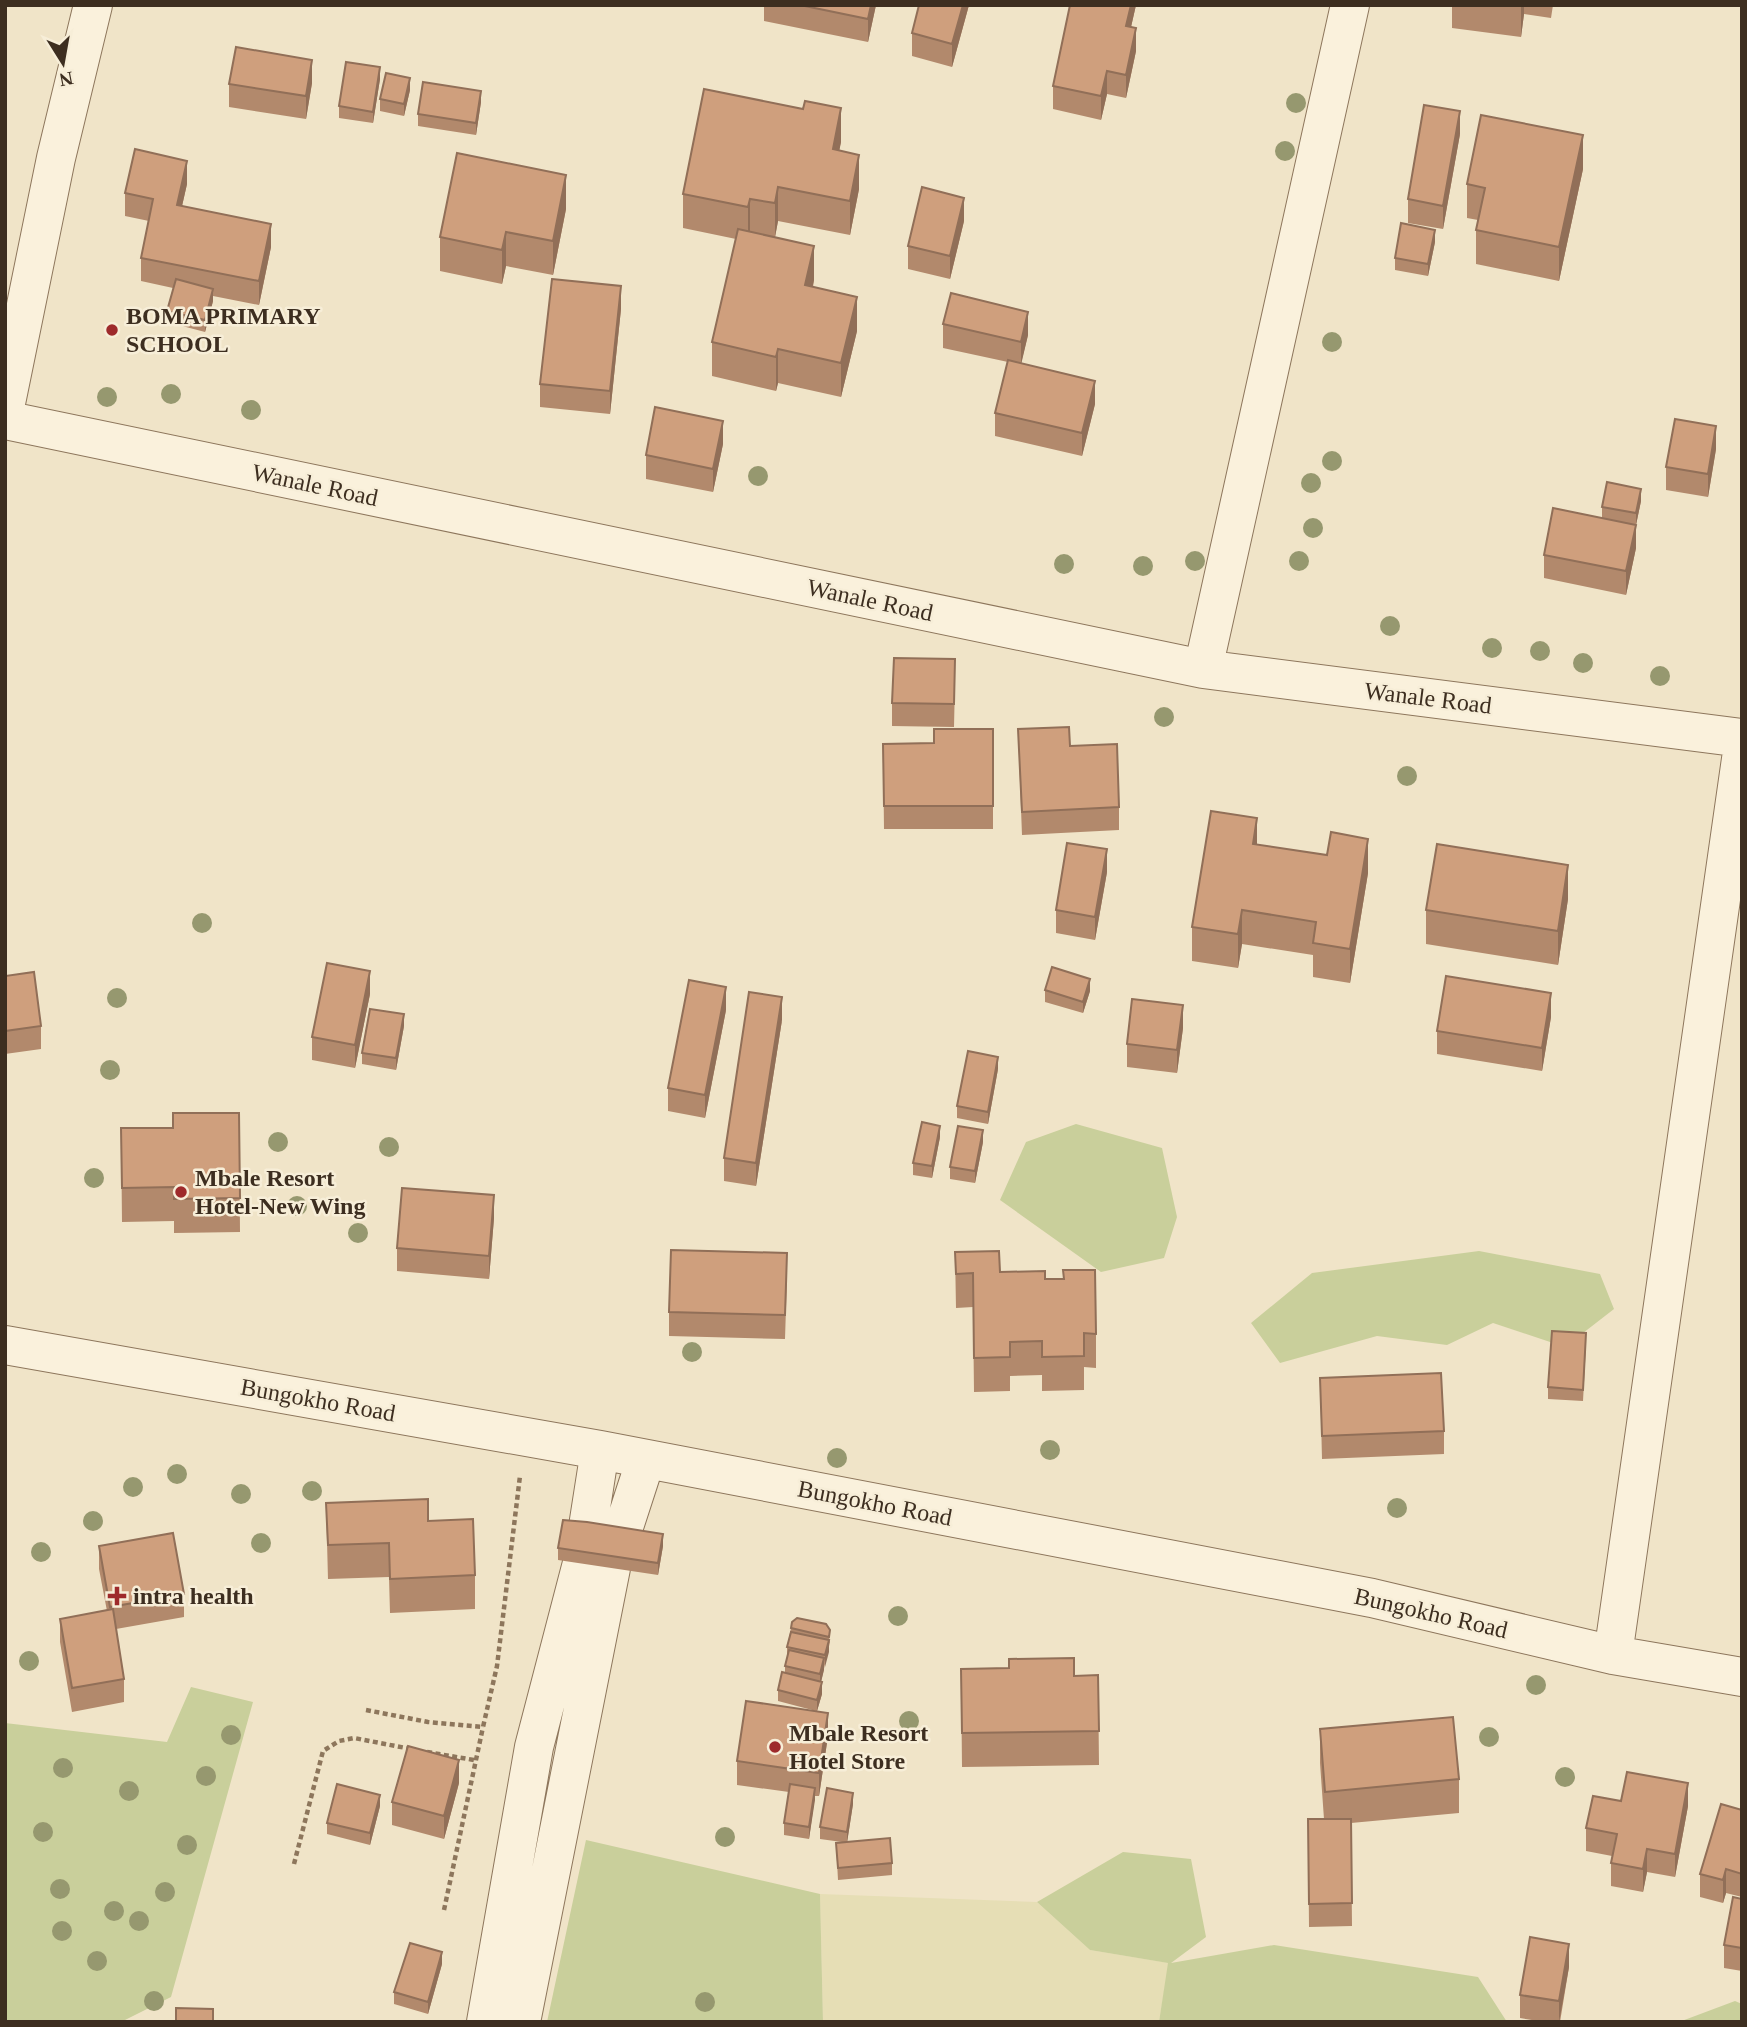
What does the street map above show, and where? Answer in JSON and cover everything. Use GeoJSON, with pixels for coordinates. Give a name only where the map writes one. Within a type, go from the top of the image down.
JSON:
{"type":"FeatureCollection","features":[{"type":"Feature","properties":{"kind":"street"},"geometry":{"type":"LineString","coordinates":[[5,408],[56,158],[93,5]]}},
{"type":"Feature","properties":{"kind":"street"},"geometry":{"type":"LineString","coordinates":[[1203,669],[1350,5]]}},
{"type":"Feature","properties":{"kind":"street","name":"Wanale Road"},"geometry":{"type":"LineString","coordinates":[[5,420],[1203,669],[1742,738]]}},
{"type":"Feature","properties":{"kind":"street"},"geometry":{"type":"LineString","coordinates":[[1613,1655],[1742,751]]}},
{"type":"Feature","properties":{"kind":"street","name":"Bungokho Road"},"geometry":{"type":"LineString","coordinates":[[5,1345],[600,1450],[1372,1598],[1613,1655],[1742,1677]]}},
{"type":"Feature","properties":{"kind":"street"},"geometry":{"type":"LineString","coordinates":[[522,2022],[600,1551],[600,1450]]}},
{"type":"Feature","properties":{"kind":"street"},"geometry":{"type":"LineString","coordinates":[[486,2022],[534,1747],[600,1551],[646,1460]]}},
{"type":"Feature","properties":{"kind":"path"},"geometry":{"type":"LineString","coordinates":[[444,1910],[474,1760],[497,1666],[525,1437]]}},
{"type":"Feature","properties":{"kind":"path"},"geometry":{"type":"LineString","coordinates":[[366,1710],[428,1722],[483,1727]]}},
{"type":"Feature","properties":{"kind":"path"},"geometry":{"type":"LineString","coordinates":[[294,1864],[323,1751],[339,1741],[354,1738],[474,1760]]}},
{"type":"Feature","properties":{"kind":"shaded area"},"geometry":{"type":"Polygon","coordinates":[[[820,1894],[1037,1902],[1090,1950],[1169,1963],[1159,2022],[823,2022],[820,1894]]]}},
{"type":"Feature","properties":{"kind":"green space"},"geometry":{"type":"Polygon","coordinates":[[[1076,1124],[1162,1148],[1177,1217],[1164,1258],[1101,1272],[1000,1200],[1026,1142],[1076,1124]]]}},
{"type":"Feature","properties":{"kind":"green space"},"geometry":{"type":"Polygon","coordinates":[[[1479,1251],[1600,1274],[1614,1309],[1565,1347],[1493,1323],[1447,1345],[1377,1336],[1280,1363],[1251,1323],[1312,1273],[1479,1251]]]}},
{"type":"Feature","properties":{"kind":"green space"},"geometry":{"type":"Polygon","coordinates":[[[191,1687],[253,1702],[171,1997],[121,2022],[5,2022],[5,1723],[167,1742],[191,1687]]]}},
{"type":"Feature","properties":{"kind":"green space"},"geometry":{"type":"Polygon","coordinates":[[[586,1840],[820,1894],[823,2022],[547,2022],[586,1840]]]}},
{"type":"Feature","properties":{"kind":"green space"},"geometry":{"type":"Polygon","coordinates":[[[1123,1852],[1191,1859],[1206,1937],[1171,1963],[1274,1945],[1478,1977],[1507,2022],[1159,2022],[1168,1963],[1090,1950],[1037,1902],[1123,1852]]]}},
{"type":"Feature","properties":{"kind":"green space"},"geometry":{"type":"Polygon","coordinates":[[[1735,2001],[1742,2004],[1742,2022],[1679,2022],[1735,2001]]]}},
{"type":"Feature","properties":{"kind":"building"},"geometry":{"type":"Polygon","coordinates":[[[800,5],[871,5],[868,19],[800,5]]]}},
{"type":"Feature","properties":{"kind":"building"},"geometry":{"type":"Polygon","coordinates":[[[919,5],[963,5],[952,44],[912,33],[919,5]]]}},
{"type":"Feature","properties":{"kind":"building"},"geometry":{"type":"Polygon","coordinates":[[[1070,5],[1131,5],[1126,26],[1136,28],[1126,75],[1107,71],[1101,96],[1053,86],[1070,5]]]}},
{"type":"Feature","properties":{"kind":"building"},"geometry":{"type":"Polygon","coordinates":[[[236,47],[312,60],[306,96],[229,84],[236,47]]]}},
{"type":"Feature","properties":{"kind":"building"},"geometry":{"type":"Polygon","coordinates":[[[346,62],[380,67],[373,112],[339,106],[346,62]]]}},
{"type":"Feature","properties":{"kind":"building"},"geometry":{"type":"Polygon","coordinates":[[[386,73],[410,78],[404,104],[380,99],[386,73]]]}},
{"type":"Feature","properties":{"kind":"building"},"geometry":{"type":"Polygon","coordinates":[[[423,82],[481,91],[476,123],[418,114],[423,82]]]}},
{"type":"Feature","properties":{"kind":"building"},"geometry":{"type":"Polygon","coordinates":[[[704,89],[803,109],[805,101],[841,108],[833,149],[859,155],[850,201],[778,187],[775,203],[750,199],[748,207],[683,194],[704,89]]]}},
{"type":"Feature","properties":{"kind":"building"},"geometry":{"type":"Polygon","coordinates":[[[1424,105],[1460,111],[1443,206],[1408,199],[1424,105]]]}},
{"type":"Feature","properties":{"kind":"building"},"geometry":{"type":"Polygon","coordinates":[[[1481,115],[1583,135],[1559,247],[1476,230],[1485,188],[1467,184],[1481,115]]]}},
{"type":"Feature","properties":{"kind":"building"},"geometry":{"type":"Polygon","coordinates":[[[135,149],[187,161],[177,205],[271,224],[259,281],[141,258],[153,199],[125,193],[135,149]]]}},
{"type":"Feature","properties":{"kind":"building"},"geometry":{"type":"Polygon","coordinates":[[[457,153],[566,175],[553,241],[506,232],[502,250],[440,237],[457,153]]]}},
{"type":"Feature","properties":{"kind":"building"},"geometry":{"type":"Polygon","coordinates":[[[922,187],[964,198],[950,256],[908,246],[922,187]]]}},
{"type":"Feature","properties":{"kind":"building"},"geometry":{"type":"Polygon","coordinates":[[[1401,223],[1435,230],[1428,264],[1395,258],[1401,223]]]}},
{"type":"Feature","properties":{"kind":"building"},"geometry":{"type":"Polygon","coordinates":[[[738,229],[814,246],[805,285],[857,297],[841,363],[778,349],[776,357],[712,342],[738,229]]]}},
{"type":"Feature","properties":{"kind":"building"},"geometry":{"type":"Polygon","coordinates":[[[176,279],[213,289],[205,320],[167,311],[176,279]]]}},
{"type":"Feature","properties":{"kind":"building"},"geometry":{"type":"Polygon","coordinates":[[[552,279],[621,286],[610,391],[540,384],[552,279]]]}},
{"type":"Feature","properties":{"kind":"building"},"geometry":{"type":"Polygon","coordinates":[[[951,293],[1028,312],[1021,342],[943,324],[951,293]]]}},
{"type":"Feature","properties":{"kind":"building"},"geometry":{"type":"Polygon","coordinates":[[[1008,360],[1095,381],[1082,433],[995,413],[1008,360]]]}},
{"type":"Feature","properties":{"kind":"building"},"geometry":{"type":"Polygon","coordinates":[[[655,407],[723,421],[713,469],[646,455],[655,407]]]}},
{"type":"Feature","properties":{"kind":"building"},"geometry":{"type":"Polygon","coordinates":[[[1675,419],[1716,426],[1708,474],[1666,467],[1675,419]]]}},
{"type":"Feature","properties":{"kind":"building"},"geometry":{"type":"Polygon","coordinates":[[[1607,482],[1641,489],[1636,513],[1602,507],[1607,482]]]}},
{"type":"Feature","properties":{"kind":"building"},"geometry":{"type":"Polygon","coordinates":[[[1553,508],[1636,525],[1626,571],[1544,555],[1553,508]]]}},
{"type":"Feature","properties":{"kind":"building"},"geometry":{"type":"Polygon","coordinates":[[[894,658],[955,659],[954,704],[892,703],[894,658]]]}},
{"type":"Feature","properties":{"kind":"building"},"geometry":{"type":"Polygon","coordinates":[[[1069,727],[1070,746],[1117,744],[1119,807],[1022,812],[1018,729],[1069,727]]]}},
{"type":"Feature","properties":{"kind":"building"},"geometry":{"type":"Polygon","coordinates":[[[934,729],[993,729],[993,806],[884,806],[883,744],[934,743],[934,729]]]}},
{"type":"Feature","properties":{"kind":"building"},"geometry":{"type":"Polygon","coordinates":[[[1211,811],[1257,818],[1253,844],[1327,855],[1331,832],[1368,839],[1350,949],[1313,943],[1316,922],[1242,910],[1238,934],[1192,927],[1211,811]]]}},
{"type":"Feature","properties":{"kind":"building"},"geometry":{"type":"Polygon","coordinates":[[[1067,843],[1107,849],[1095,917],[1056,910],[1067,843]]]}},
{"type":"Feature","properties":{"kind":"building"},"geometry":{"type":"Polygon","coordinates":[[[1437,844],[1568,865],[1558,931],[1426,910],[1437,844]]]}},
{"type":"Feature","properties":{"kind":"building"},"geometry":{"type":"Polygon","coordinates":[[[327,963],[370,971],[355,1045],[312,1037],[327,963]]]}},
{"type":"Feature","properties":{"kind":"building"},"geometry":{"type":"Polygon","coordinates":[[[1052,967],[1090,979],[1083,1002],[1045,990],[1052,967]]]}},
{"type":"Feature","properties":{"kind":"building"},"geometry":{"type":"Polygon","coordinates":[[[34,972],[41,1026],[5,1031],[5,976],[34,972]]]}},
{"type":"Feature","properties":{"kind":"building"},"geometry":{"type":"Polygon","coordinates":[[[1446,976],[1551,993],[1542,1048],[1437,1031],[1446,976]]]}},
{"type":"Feature","properties":{"kind":"building"},"geometry":{"type":"Polygon","coordinates":[[[689,980],[726,987],[705,1095],[668,1088],[689,980]]]}},
{"type":"Feature","properties":{"kind":"building"},"geometry":{"type":"Polygon","coordinates":[[[749,992],[782,997],[756,1163],[724,1158],[749,992]]]}},
{"type":"Feature","properties":{"kind":"building"},"geometry":{"type":"Polygon","coordinates":[[[1132,999],[1183,1005],[1177,1050],[1127,1044],[1132,999]]]}},
{"type":"Feature","properties":{"kind":"building"},"geometry":{"type":"Polygon","coordinates":[[[370,1009],[404,1014],[396,1058],[362,1053],[370,1009]]]}},
{"type":"Feature","properties":{"kind":"building"},"geometry":{"type":"Polygon","coordinates":[[[968,1051],[998,1057],[988,1112],[957,1106],[968,1051]]]}},
{"type":"Feature","properties":{"kind":"building"},"geometry":{"type":"Polygon","coordinates":[[[173,1113],[239,1113],[240,1198],[174,1199],[174,1187],[122,1188],[121,1128],[173,1128],[173,1113]]]}},
{"type":"Feature","properties":{"kind":"building"},"geometry":{"type":"Polygon","coordinates":[[[922,1122],[940,1126],[932,1166],[913,1163],[922,1122]]]}},
{"type":"Feature","properties":{"kind":"building"},"geometry":{"type":"Polygon","coordinates":[[[958,1126],[983,1130],[975,1171],[950,1167],[958,1126]]]}},
{"type":"Feature","properties":{"kind":"building"},"geometry":{"type":"Polygon","coordinates":[[[402,1188],[494,1195],[489,1256],[397,1248],[402,1188]]]}},
{"type":"Feature","properties":{"kind":"building"},"geometry":{"type":"Polygon","coordinates":[[[671,1250],[787,1253],[785,1315],[669,1312],[671,1250]]]}},
{"type":"Feature","properties":{"kind":"building"},"geometry":{"type":"Polygon","coordinates":[[[999,1251],[1000,1272],[1045,1271],[1045,1279],[1064,1279],[1063,1270],[1095,1270],[1096,1334],[1084,1333],[1084,1356],[1042,1357],[1042,1341],[1010,1342],[1010,1357],[974,1358],[973,1273],[956,1274],[955,1252],[999,1251]]]}},
{"type":"Feature","properties":{"kind":"building"},"geometry":{"type":"Polygon","coordinates":[[[1552,1331],[1586,1333],[1583,1390],[1548,1387],[1552,1331]]]}},
{"type":"Feature","properties":{"kind":"building"},"geometry":{"type":"Polygon","coordinates":[[[1441,1373],[1444,1431],[1322,1436],[1320,1378],[1441,1373]]]}},
{"type":"Feature","properties":{"kind":"building"},"geometry":{"type":"Polygon","coordinates":[[[428,1499],[428,1521],[473,1519],[475,1575],[390,1579],[389,1543],[328,1545],[326,1503],[428,1499]]]}},
{"type":"Feature","properties":{"kind":"building"},"geometry":{"type":"Polygon","coordinates":[[[563,1520],[663,1534],[658,1563],[558,1548],[563,1520]]]}},
{"type":"Feature","properties":{"kind":"building"},"geometry":{"type":"Polygon","coordinates":[[[173,1533],[184,1594],[110,1607],[99,1546],[173,1533]]]}},
{"type":"Feature","properties":{"kind":"building"},"geometry":{"type":"Polygon","coordinates":[[[113,1609],[124,1679],[72,1688],[60,1619],[113,1609]]]}},
{"type":"Feature","properties":{"kind":"building"},"geometry":{"type":"Polygon","coordinates":[[[797,1618],[826,1624],[830,1630],[829,1637],[791,1628],[792,1622],[797,1618]]]}},
{"type":"Feature","properties":{"kind":"building"},"geometry":{"type":"Polygon","coordinates":[[[791,1632],[829,1640],[825,1655],[787,1647],[791,1632]]]}},
{"type":"Feature","properties":{"kind":"building"},"geometry":{"type":"Polygon","coordinates":[[[789,1650],[824,1658],[820,1674],[785,1666],[789,1650]]]}},
{"type":"Feature","properties":{"kind":"building"},"geometry":{"type":"Polygon","coordinates":[[[1074,1658],[1074,1676],[1098,1675],[1099,1731],[962,1733],[961,1669],[1009,1668],[1009,1659],[1074,1658]]]}},
{"type":"Feature","properties":{"kind":"building"},"geometry":{"type":"Polygon","coordinates":[[[782,1672],[822,1682],[817,1700],[778,1690],[782,1672]]]}},
{"type":"Feature","properties":{"kind":"building"},"geometry":{"type":"Polygon","coordinates":[[[746,1701],[828,1713],[819,1773],[737,1761],[746,1701]]]}},
{"type":"Feature","properties":{"kind":"building"},"geometry":{"type":"Polygon","coordinates":[[[1453,1717],[1459,1779],[1325,1792],[1320,1729],[1453,1717]]]}},
{"type":"Feature","properties":{"kind":"building"},"geometry":{"type":"Polygon","coordinates":[[[408,1746],[459,1760],[444,1816],[392,1802],[408,1746]]]}},
{"type":"Feature","properties":{"kind":"building"},"geometry":{"type":"Polygon","coordinates":[[[1627,1772],[1688,1783],[1675,1854],[1647,1849],[1643,1869],[1611,1863],[1617,1834],[1586,1828],[1593,1796],[1621,1801],[1627,1772]]]}},
{"type":"Feature","properties":{"kind":"building"},"geometry":{"type":"Polygon","coordinates":[[[337,1784],[380,1795],[370,1833],[327,1823],[337,1784]]]}},
{"type":"Feature","properties":{"kind":"building"},"geometry":{"type":"Polygon","coordinates":[[[790,1784],[815,1788],[809,1827],[784,1823],[790,1784]]]}},
{"type":"Feature","properties":{"kind":"building"},"geometry":{"type":"Polygon","coordinates":[[[827,1788],[853,1793],[847,1832],[820,1827],[827,1788]]]}},
{"type":"Feature","properties":{"kind":"building"},"geometry":{"type":"Polygon","coordinates":[[[1721,1804],[1742,1810],[1742,1874],[1726,1869],[1723,1880],[1700,1874],[1721,1804]]]}},
{"type":"Feature","properties":{"kind":"building"},"geometry":{"type":"Polygon","coordinates":[[[1308,1819],[1351,1819],[1352,1903],[1309,1904],[1308,1819]]]}},
{"type":"Feature","properties":{"kind":"building"},"geometry":{"type":"Polygon","coordinates":[[[890,1838],[892,1863],[838,1868],[836,1843],[890,1838]]]}},
{"type":"Feature","properties":{"kind":"building"},"geometry":{"type":"Polygon","coordinates":[[[1733,1897],[1742,1899],[1742,1948],[1724,1945],[1733,1897]]]}},
{"type":"Feature","properties":{"kind":"building"},"geometry":{"type":"Polygon","coordinates":[[[1530,1937],[1569,1944],[1559,2001],[1520,1995],[1530,1937]]]}},
{"type":"Feature","properties":{"kind":"building"},"geometry":{"type":"Polygon","coordinates":[[[410,1943],[442,1952],[428,2002],[394,1992],[410,1943]]]}},
{"type":"Feature","properties":{"kind":"building"},"geometry":{"type":"Polygon","coordinates":[[[176,2008],[213,2009],[213,2022],[176,2022],[176,2008]]]}},
{"type":"Feature","properties":{"kind":"place","name":"BOMA PRIMARY SCHOOL"},"geometry":{"type":"Point","coordinates":[112,330]}},
{"type":"Feature","properties":{"kind":"place","name":"Mbale Resort Hotel-New Wing"},"geometry":{"type":"Point","coordinates":[181,1192]}},
{"type":"Feature","properties":{"kind":"place","name":"intra health"},"geometry":{"type":"Point","coordinates":[117,1596]}},
{"type":"Feature","properties":{"kind":"place","name":"Mbale Resort Hotel Store"},"geometry":{"type":"Point","coordinates":[775,1747]}}]}
